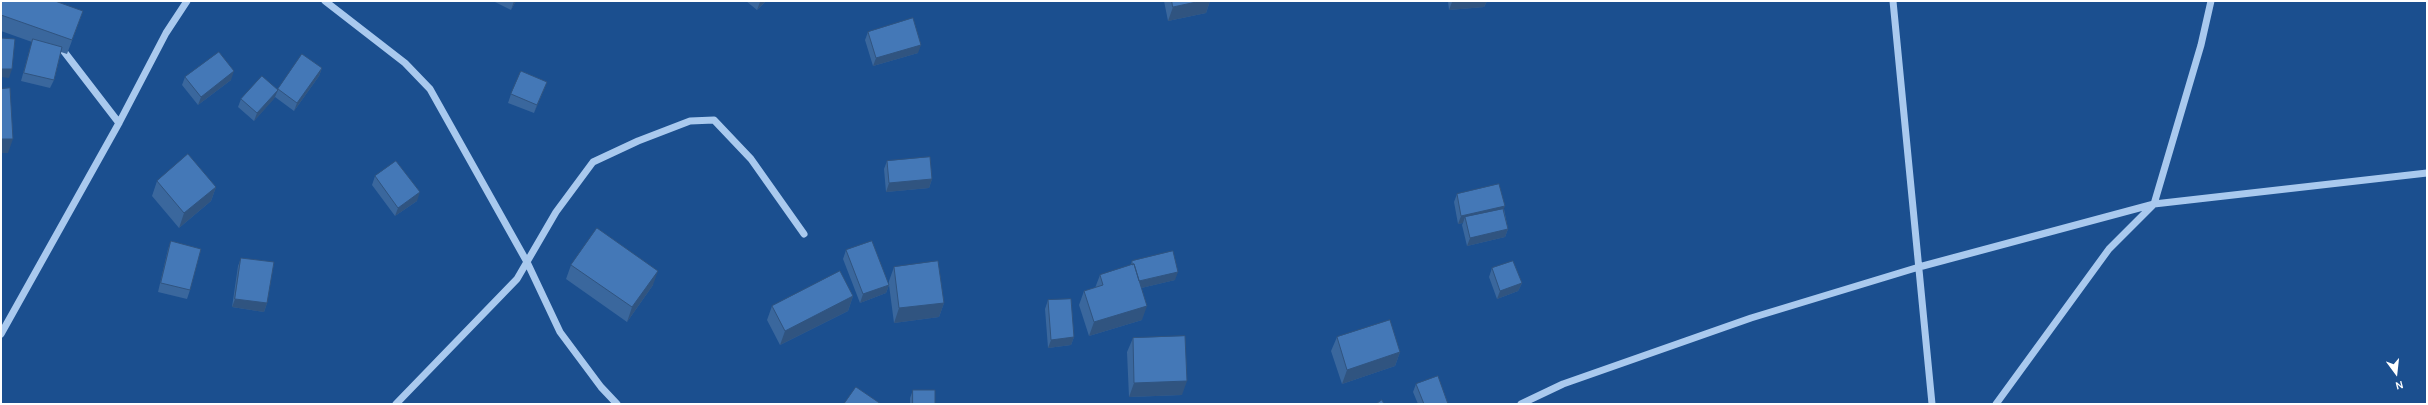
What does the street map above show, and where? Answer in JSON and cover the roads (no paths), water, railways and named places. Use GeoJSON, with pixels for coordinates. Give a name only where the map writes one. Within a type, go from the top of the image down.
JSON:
{"type":"FeatureCollection","features":[{"type":"Feature","properties":{"kind":"street"},"geometry":{"type":"LineString","coordinates":[[1,334],[119,123],[166,33],[187,1]]}},
{"type":"Feature","properties":{"kind":"street"},"geometry":{"type":"LineString","coordinates":[[325,1],[404,63],[430,89],[527,262],[560,332],[600,386],[617,404]]}},
{"type":"Feature","properties":{"kind":"street"},"geometry":{"type":"LineString","coordinates":[[1893,1],[1932,404]]}},
{"type":"Feature","properties":{"kind":"street"},"geometry":{"type":"LineString","coordinates":[[1996,404],[2109,249],[2154,204],[2201,45],[2212,1]]}},
{"type":"Feature","properties":{"kind":"street"},"geometry":{"type":"LineString","coordinates":[[53,38],[119,123]]}},
{"type":"Feature","properties":{"kind":"street"},"geometry":{"type":"LineString","coordinates":[[396,404],[485,314],[517,279],[556,212],[593,162],[638,141],[690,120],[714,120],[751,158],[804,234]]}},
{"type":"Feature","properties":{"kind":"street"},"geometry":{"type":"LineString","coordinates":[[1521,404],[1563,384],[1751,318],[1918,267],[2154,204],[2427,173]]}}]}
